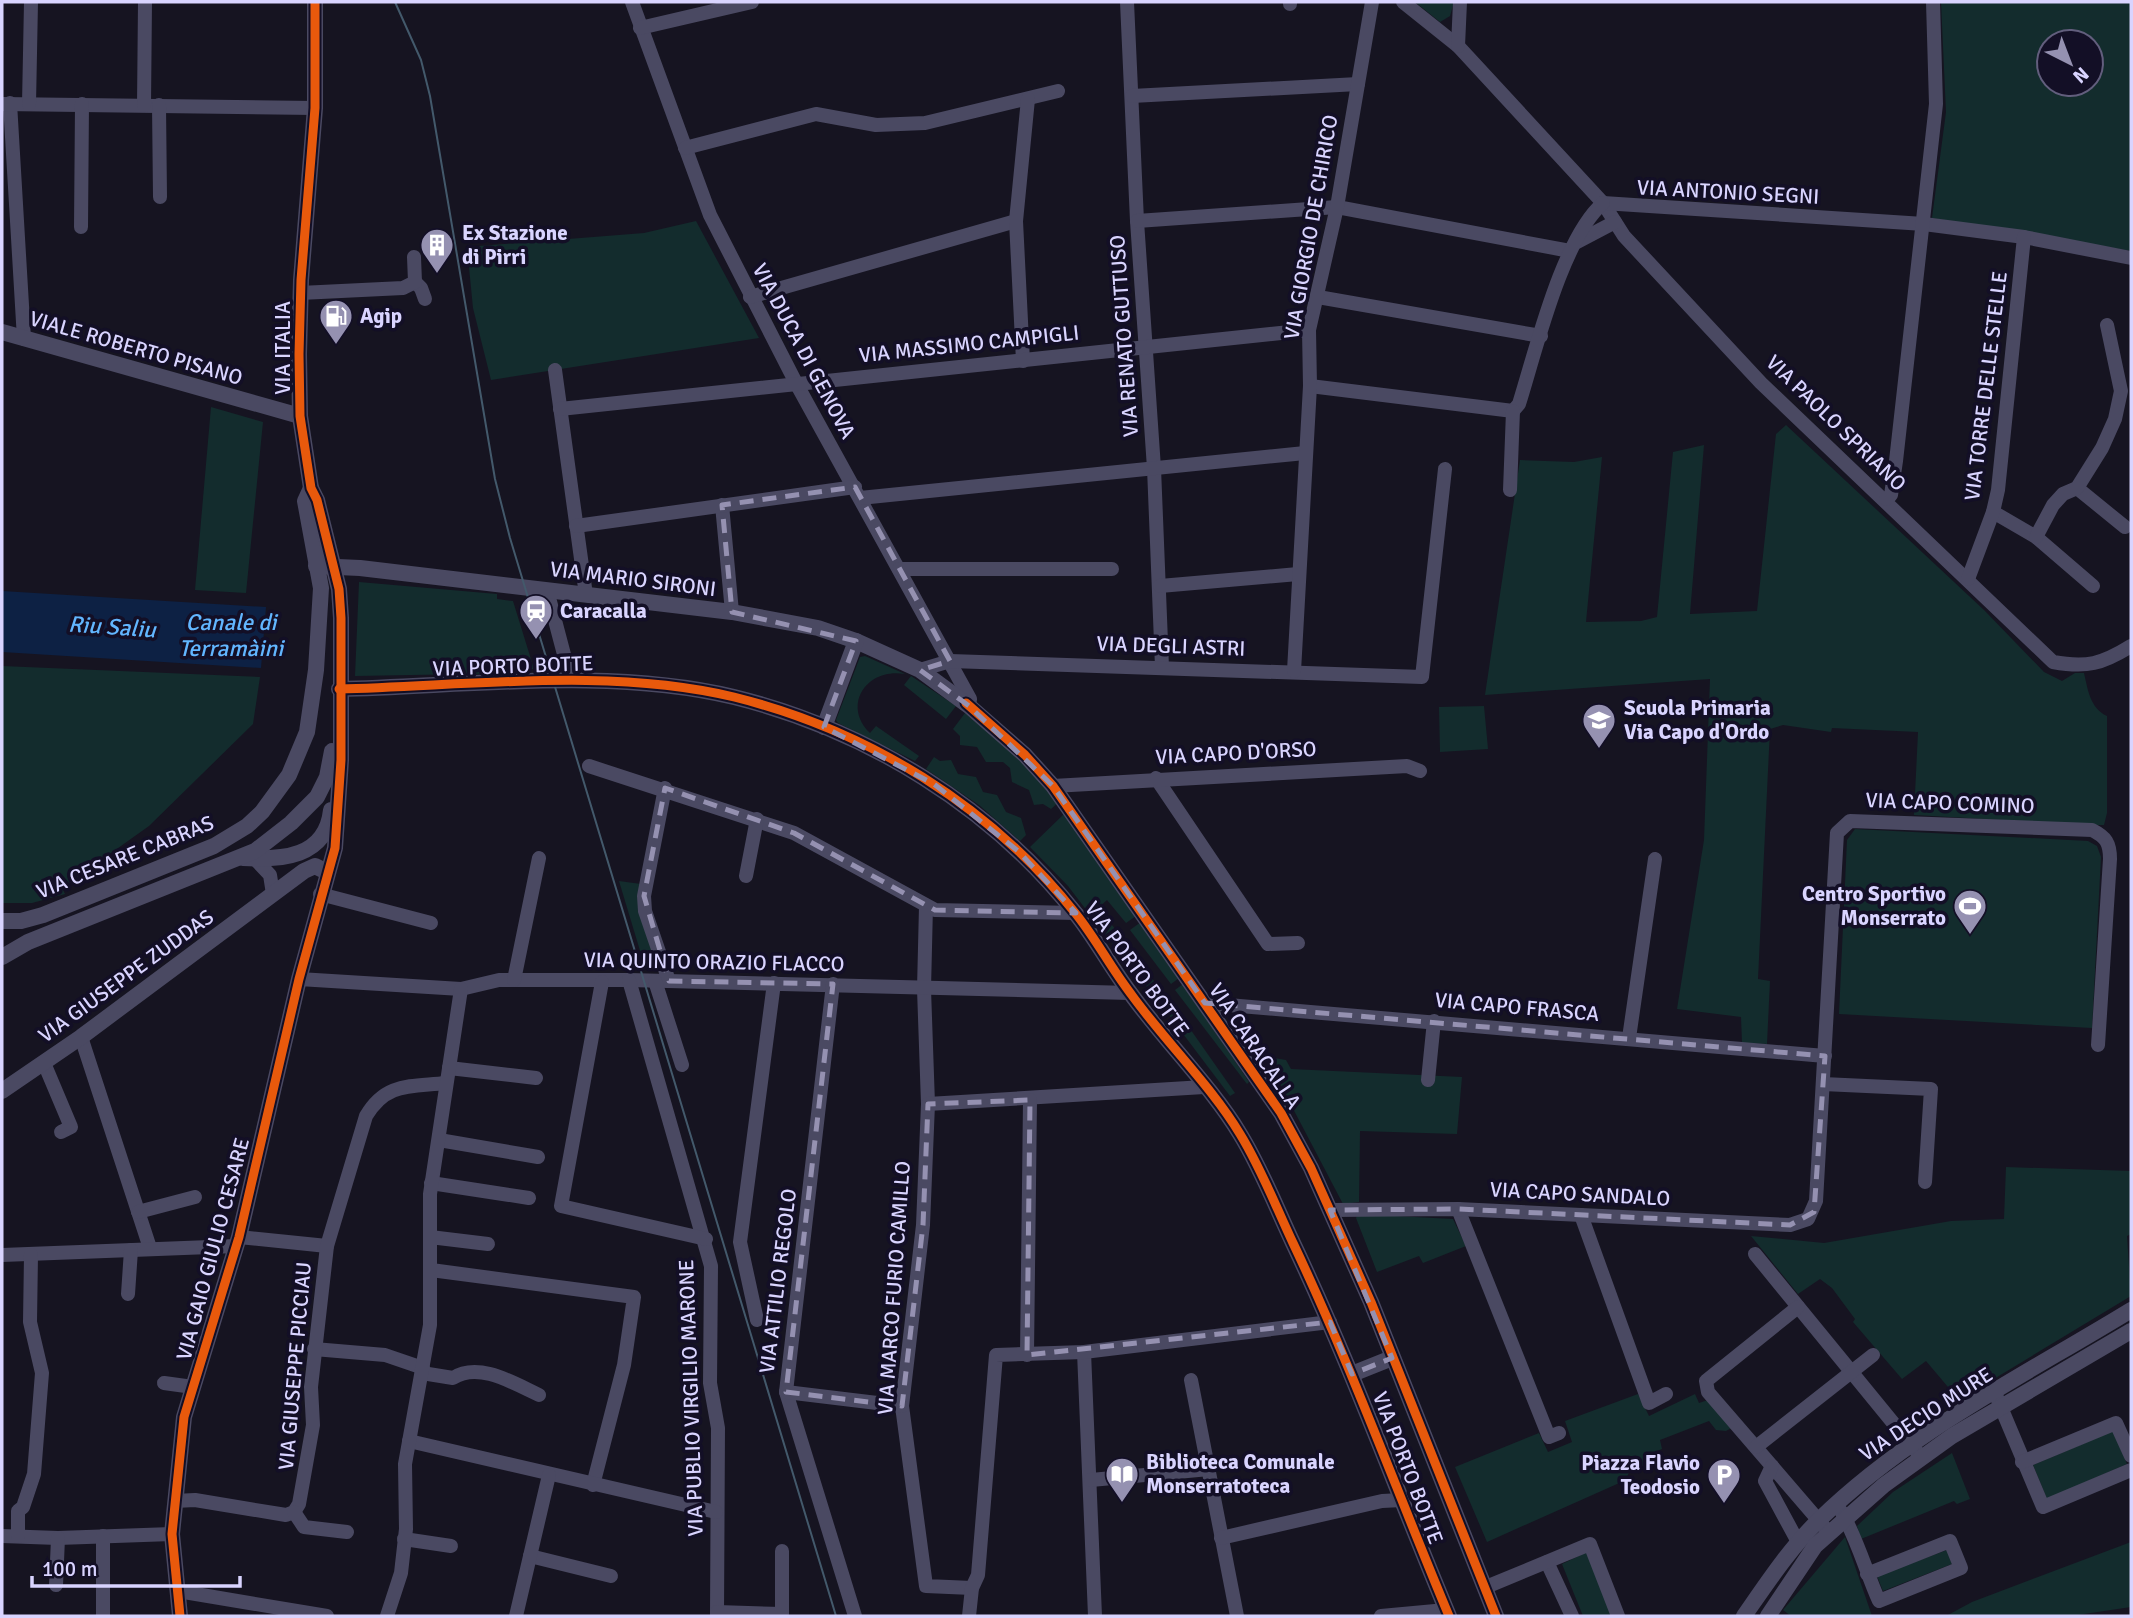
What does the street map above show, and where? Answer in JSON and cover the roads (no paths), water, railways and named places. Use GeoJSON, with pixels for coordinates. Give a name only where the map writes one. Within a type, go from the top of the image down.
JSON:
{"type":"FeatureCollection","features":[{"type":"Feature","properties":{"kind":"street"},"geometry":{"type":"LineString","coordinates":[[29,103],[31,2]]}},
{"type":"Feature","properties":{"kind":"street"},"geometry":{"type":"LineString","coordinates":[[144,105],[145,2]]}},
{"type":"Feature","properties":{"kind":"street","name":"VIA ITALIA"},"geometry":{"type":"LineString","coordinates":[[315,2],[315,108],[300,293],[300,416],[311,488],[317,500],[334,566],[341,618],[339,689]]}},
{"type":"Feature","properties":{"kind":"street","name":"VIA DUCA DI GENOVA"},"geometry":{"type":"LineString","coordinates":[[632,2],[710,215],[796,383],[950,661],[970,699],[969,706]]}},
{"type":"Feature","properties":{"kind":"street"},"geometry":{"type":"LineString","coordinates":[[640,28],[752,2]]}},
{"type":"Feature","properties":{"kind":"street","name":"VIA RENATO GUTTUSO"},"geometry":{"type":"LineString","coordinates":[[1127,2],[1137,221],[1154,468],[1162,667]]}},
{"type":"Feature","properties":{"kind":"street","name":"VIA GIORGIO DE CHIRICO"},"geometry":{"type":"LineString","coordinates":[[1294,671],[1310,386],[1309,330],[1337,207],[1372,2]]}},
{"type":"Feature","properties":{"kind":"street"},"geometry":{"type":"LineString","coordinates":[[1403,2],[1458,46],[1603,203],[1590,215],[1574,246],[1519,404],[1513,411],[1510,490]]}},
{"type":"Feature","properties":{"kind":"street"},"geometry":{"type":"LineString","coordinates":[[1458,46],[1460,2]]}},
{"type":"Feature","properties":{"kind":"street"},"geometry":{"type":"LineString","coordinates":[[1886,499],[1891,495],[1896,461],[1936,104],[1933,2]]}},
{"type":"Feature","properties":{"kind":"street"},"geometry":{"type":"LineString","coordinates":[[1132,96],[1358,84]]}},
{"type":"Feature","properties":{"kind":"street"},"geometry":{"type":"LineString","coordinates":[[685,148],[816,114],[876,125],[926,123],[1058,91]]}},
{"type":"Feature","properties":{"kind":"street"},"geometry":{"type":"LineString","coordinates":[[1023,361],[1016,221],[1028,99]]}},
{"type":"Feature","properties":{"kind":"street"},"geometry":{"type":"LineString","coordinates":[[9,333],[6,104],[315,108]]}},
{"type":"Feature","properties":{"kind":"street"},"geometry":{"type":"LineString","coordinates":[[81,227],[82,104]]}},
{"type":"Feature","properties":{"kind":"street"},"geometry":{"type":"LineString","coordinates":[[159,105],[160,197]]}},
{"type":"Feature","properties":{"kind":"street","name":"VIA ANTONIO SEGNI"},"geometry":{"type":"LineString","coordinates":[[1603,203],[1924,224],[2024,237],[2131,258]]}},
{"type":"Feature","properties":{"kind":"street","name":"VIA PAOLO SPRIANO"},"geometry":{"type":"LineString","coordinates":[[1603,203],[1624,236],[1761,383],[1886,499],[2053,662],[2081,667],[2112,658],[2131,646]]}},
{"type":"Feature","properties":{"kind":"street"},"geometry":{"type":"LineString","coordinates":[[1137,221],[1337,207],[1574,246],[1615,222]]}},
{"type":"Feature","properties":{"kind":"street"},"geometry":{"type":"LineString","coordinates":[[750,297],[1016,221]]}},
{"type":"Feature","properties":{"kind":"street","name":"VIA TORRE DELLE STELLE"},"geometry":{"type":"LineString","coordinates":[[1968,579],[1993,512],[2024,237]]}},
{"type":"Feature","properties":{"kind":"street"},"geometry":{"type":"LineString","coordinates":[[414,257],[415,282],[421,288],[425,299]]}},
{"type":"Feature","properties":{"kind":"street"},"geometry":{"type":"LineString","coordinates":[[300,293],[403,288],[415,282]]}},
{"type":"Feature","properties":{"kind":"street"},"geometry":{"type":"LineString","coordinates":[[1318,297],[1541,336]]}},
{"type":"Feature","properties":{"kind":"street"},"geometry":{"type":"LineString","coordinates":[[2036,537],[2053,505],[2063,494],[2077,488],[2115,419],[2120,391],[2107,325]]}},
{"type":"Feature","properties":{"kind":"street","name":"VIA MASSIMO CAMPIGLI"},"geometry":{"type":"LineString","coordinates":[[560,410],[1309,330]]}},
{"type":"Feature","properties":{"kind":"street","name":"VIALE ROBERTO PISANO"},"geometry":{"type":"LineString","coordinates":[[9,333],[300,416]]}},
{"type":"Feature","properties":{"kind":"street"},"geometry":{"type":"LineString","coordinates":[[555,370],[586,595]]}},
{"type":"Feature","properties":{"kind":"street"},"geometry":{"type":"LineString","coordinates":[[1310,386],[1513,411]]}},
{"type":"Feature","properties":{"kind":"street"},"geometry":{"type":"LineString","coordinates":[[576,526],[722,505],[1305,453]]}},
{"type":"Feature","properties":{"kind":"street","name":"VIA DEGLI ASTRI"},"geometry":{"type":"LineString","coordinates":[[920,670],[950,661],[1422,677],[1445,469]]}},
{"type":"Feature","properties":{"kind":"street","name":"VIA ITALIA"},"geometry":{"type":"LineString","coordinates":[[311,488],[305,501],[321,589],[311,705]]}},
{"type":"Feature","properties":{"kind":"street"},"geometry":{"type":"LineString","coordinates":[[2077,488],[2124,527]]}},
{"type":"Feature","properties":{"kind":"street"},"geometry":{"type":"LineString","coordinates":[[722,505],[732,612]]}},
{"type":"Feature","properties":{"kind":"street"},"geometry":{"type":"LineString","coordinates":[[1993,512],[2036,537],[2093,586]]}},
{"type":"Feature","properties":{"kind":"street","name":"VIA MARIO SIRONI"},"geometry":{"type":"LineString","coordinates":[[316,566],[732,612],[818,628],[856,641],[920,670]]}},
{"type":"Feature","properties":{"kind":"street"},"geometry":{"type":"LineString","coordinates":[[899,569],[1112,569]]}},
{"type":"Feature","properties":{"kind":"street"},"geometry":{"type":"LineString","coordinates":[[1160,586],[1298,575]]}},
{"type":"Feature","properties":{"kind":"street"},"geometry":{"type":"LineString","coordinates":[[547,590],[571,681]]}},
{"type":"Feature","properties":{"kind":"street"},"geometry":{"type":"LineString","coordinates":[[824,727],[856,641]]}},
{"type":"Feature","properties":{"kind":"street","name":"VIA CARACALLA"},"geometry":{"type":"LineString","coordinates":[[920,670],[969,706],[1025,755],[1053,786],[1281,1113],[1311,1168],[1371,1302],[1496,1616]]}},
{"type":"Feature","properties":{"kind":"street","name":"VIA PORTO BOTTE"},"geometry":{"type":"LineString","coordinates":[[339,689],[571,681],[634,683],[698,690],[746,701],[824,727],[891,758],[934,784],[1018,851],[1076,914],[1130,993],[1240,1133],[1330,1322],[1448,1613]]}},
{"type":"Feature","properties":{"kind":"street"},"geometry":{"type":"LineString","coordinates":[[320,894],[335,848],[340,786],[339,689]]}},
{"type":"Feature","properties":{"kind":"street","name":"VIA CESARE CABRAS"},"geometry":{"type":"LineString","coordinates":[[2,957],[28,942],[248,858],[272,839],[317,797],[332,759],[333,702],[339,689]]}},
{"type":"Feature","properties":{"kind":"street","name":"VIA CESARE CABRAS"},"geometry":{"type":"LineString","coordinates":[[2,921],[43,915],[100,893],[190,857],[247,826],[262,812],[289,775],[307,732],[311,705]]}},
{"type":"Feature","properties":{"kind":"street"},"geometry":{"type":"LineString","coordinates":[[589,766],[665,788],[794,832],[935,910],[1076,914]]}},
{"type":"Feature","properties":{"kind":"street","name":"VIA CAPO D'ORSO"},"geometry":{"type":"LineString","coordinates":[[1053,786],[1156,778],[1406,766],[1420,771]]}},
{"type":"Feature","properties":{"kind":"street"},"geometry":{"type":"LineString","coordinates":[[1156,778],[1268,944],[1298,943]]}},
{"type":"Feature","properties":{"kind":"street"},"geometry":{"type":"LineString","coordinates":[[320,894],[316,877],[293,858],[310,848],[330,823],[333,795],[340,786]]}},
{"type":"Feature","properties":{"kind":"street"},"geometry":{"type":"LineString","coordinates":[[665,788],[644,896],[645,911],[682,1065]]}},
{"type":"Feature","properties":{"kind":"street"},"geometry":{"type":"LineString","coordinates":[[746,876],[757,819]]}},
{"type":"Feature","properties":{"kind":"street","name":"VIA CAPO COMINO"},"geometry":{"type":"LineString","coordinates":[[1816,1202],[1837,833],[1850,821],[2092,830],[2101,834],[2108,841],[2110,859],[2098,1045]]}},
{"type":"Feature","properties":{"kind":"street"},"geometry":{"type":"LineString","coordinates":[[248,858],[270,875],[273,894]]}},
{"type":"Feature","properties":{"kind":"street","name":"VIA CESARE CABRAS"},"geometry":{"type":"LineString","coordinates":[[248,858],[293,858]]}},
{"type":"Feature","properties":{"kind":"street"},"geometry":{"type":"LineString","coordinates":[[514,980],[539,858]]}},
{"type":"Feature","properties":{"kind":"street"},"geometry":{"type":"LineString","coordinates":[[1629,1038],[1655,859]]}},
{"type":"Feature","properties":{"kind":"street"},"geometry":{"type":"LineString","coordinates":[[309,869],[316,866],[327,872]]}},
{"type":"Feature","properties":{"kind":"street","name":"VIA GIUSEPPE ZUDDAS"},"geometry":{"type":"LineString","coordinates":[[2,1091],[81,1037],[309,869]]}},
{"type":"Feature","properties":{"kind":"street"},"geometry":{"type":"LineString","coordinates":[[320,894],[432,923]]}},
{"type":"Feature","properties":{"kind":"street","name":"VIA GAIO GIULIO CESARE"},"geometry":{"type":"LineString","coordinates":[[180,1616],[172,1534],[184,1417],[237,1242],[320,894]]}},
{"type":"Feature","properties":{"kind":"street","name":"VIA MARCO FURIO CAMILLO"},"geometry":{"type":"LineString","coordinates":[[926,906],[924,989],[928,1104],[923,1225],[902,1406],[926,1586],[972,1588]]}},
{"type":"Feature","properties":{"kind":"street","name":"VIA QUINTO ORAZIO FLACCO"},"geometry":{"type":"LineString","coordinates":[[299,979],[461,989],[499,980],[629,980],[1130,993]]}},
{"type":"Feature","properties":{"kind":"street","name":"VIA PUBLIO VIRGILIO MARONE"},"geometry":{"type":"LineString","coordinates":[[629,980],[706,1239],[711,1266],[710,1383],[718,1429],[717,1614]]}},
{"type":"Feature","properties":{"kind":"street"},"geometry":{"type":"LineString","coordinates":[[602,982],[561,1206],[706,1239]]}},
{"type":"Feature","properties":{"kind":"street"},"geometry":{"type":"LineString","coordinates":[[757,1320],[740,1242],[774,983]]}},
{"type":"Feature","properties":{"kind":"street","name":"VIA ATTILIO REGOLO"},"geometry":{"type":"LineString","coordinates":[[833,984],[786,1392],[855,1616]]}},
{"type":"Feature","properties":{"kind":"street"},"geometry":{"type":"LineString","coordinates":[[387,1616],[401,1573],[405,1464],[430,1325],[431,1183],[461,989]]}},
{"type":"Feature","properties":{"kind":"street","name":"VIA CAPO FRASCA"},"geometry":{"type":"LineString","coordinates":[[1205,1003],[1825,1056]]}},
{"type":"Feature","properties":{"kind":"street"},"geometry":{"type":"LineString","coordinates":[[1427,1080],[1434,1021]]}},
{"type":"Feature","properties":{"kind":"street"},"geometry":{"type":"LineString","coordinates":[[81,1037],[150,1248]]}},
{"type":"Feature","properties":{"kind":"street"},"geometry":{"type":"LineString","coordinates":[[44,1063],[71,1127],[61,1132]]}},
{"type":"Feature","properties":{"kind":"street"},"geometry":{"type":"LineString","coordinates":[[449,1068],[536,1077]]}},
{"type":"Feature","properties":{"kind":"street","name":"VIA GIUSEPPE PICCIAU"},"geometry":{"type":"LineString","coordinates":[[294,1512],[303,1493],[313,1425],[311,1387],[327,1246],[366,1116],[376,1100],[392,1089],[446,1083]]}},
{"type":"Feature","properties":{"kind":"street"},"geometry":{"type":"LineString","coordinates":[[1823,1084],[1931,1089],[1925,1182]]}},
{"type":"Feature","properties":{"kind":"street"},"geometry":{"type":"LineString","coordinates":[[928,1104],[1030,1100],[1204,1087]]}},
{"type":"Feature","properties":{"kind":"street"},"geometry":{"type":"LineString","coordinates":[[1027,1355],[1030,1100]]}},
{"type":"Feature","properties":{"kind":"street"},"geometry":{"type":"LineString","coordinates":[[439,1140],[538,1157]]}},
{"type":"Feature","properties":{"kind":"street"},"geometry":{"type":"LineString","coordinates":[[431,1183],[529,1198]]}},
{"type":"Feature","properties":{"kind":"street"},"geometry":{"type":"LineString","coordinates":[[138,1212],[195,1197]]}},
{"type":"Feature","properties":{"kind":"street","name":"VIA CAPO SANDALO"},"geometry":{"type":"LineString","coordinates":[[1330,1210],[1458,1209],[1790,1225],[1808,1219],[1816,1202]]}},
{"type":"Feature","properties":{"kind":"street"},"geometry":{"type":"LineString","coordinates":[[1458,1209],[1549,1437],[1559,1433]]}},
{"type":"Feature","properties":{"kind":"street"},"geometry":{"type":"LineString","coordinates":[[1581,1215],[1649,1403],[1667,1394]]}},
{"type":"Feature","properties":{"kind":"street"},"geometry":{"type":"LineString","coordinates":[[430,1237],[488,1244]]}},
{"type":"Feature","properties":{"kind":"street"},"geometry":{"type":"LineString","coordinates":[[2,1255],[131,1250],[237,1242],[327,1246]]}},
{"type":"Feature","properties":{"kind":"street"},"geometry":{"type":"LineString","coordinates":[[128,1294],[131,1250]]}},
{"type":"Feature","properties":{"kind":"street"},"geometry":{"type":"LineString","coordinates":[[1755,1254],[1921,1457]]}},
{"type":"Feature","properties":{"kind":"street"},"geometry":{"type":"LineString","coordinates":[[18,1536],[18,1511],[23,1507],[34,1474],[41,1373],[30,1322],[31,1255]]}},
{"type":"Feature","properties":{"kind":"street"},"geometry":{"type":"LineString","coordinates":[[431,1270],[634,1297],[624,1365],[593,1485]]}},
{"type":"Feature","properties":{"kind":"street"},"geometry":{"type":"LineString","coordinates":[[1798,1307],[1706,1381],[1708,1392],[1824,1526]]}},
{"type":"Feature","properties":{"kind":"street","name":"VIA DECIO MURE"},"geometry":{"type":"LineString","coordinates":[[1841,1511],[1921,1457],[1998,1399],[2131,1310]]}},
{"type":"Feature","properties":{"kind":"street"},"geometry":{"type":"LineString","coordinates":[[969,1616],[972,1588],[978,1575],[996,1355],[1084,1352],[1330,1322]]}},
{"type":"Feature","properties":{"kind":"street","name":"VIA DECIO MURE"},"geometry":{"type":"LineString","coordinates":[[1744,1616],[1798,1542],[1824,1526],[1911,1443],[2131,1331]]}},
{"type":"Feature","properties":{"kind":"street"},"geometry":{"type":"LineString","coordinates":[[314,1349],[385,1355],[422,1370],[453,1378],[462,1372],[496,1375],[539,1395]]}},
{"type":"Feature","properties":{"kind":"street"},"geometry":{"type":"LineString","coordinates":[[1084,1352],[1095,1616]]}},
{"type":"Feature","properties":{"kind":"street"},"geometry":{"type":"LineString","coordinates":[[1756,1447],[1873,1354]]}},
{"type":"Feature","properties":{"kind":"street"},"geometry":{"type":"LineString","coordinates":[[1352,1374],[1392,1358]]}},
{"type":"Feature","properties":{"kind":"street"},"geometry":{"type":"LineString","coordinates":[[1191,1380],[1237,1616]]}},
{"type":"Feature","properties":{"kind":"street"},"geometry":{"type":"LineString","coordinates":[[164,1383],[193,1387]]}},
{"type":"Feature","properties":{"kind":"street"},"geometry":{"type":"LineString","coordinates":[[786,1392],[902,1406]]}},
{"type":"Feature","properties":{"kind":"street"},"geometry":{"type":"LineString","coordinates":[[1998,1399],[2043,1507],[2131,1470]]}},
{"type":"Feature","properties":{"kind":"street"},"geometry":{"type":"LineString","coordinates":[[2022,1462],[2116,1423],[2131,1456]]}},
{"type":"Feature","properties":{"kind":"street"},"geometry":{"type":"LineString","coordinates":[[409,1441],[716,1512]]}},
{"type":"Feature","properties":{"kind":"street"},"geometry":{"type":"LineString","coordinates":[[1772,1466],[1765,1481],[1798,1542]]}},
{"type":"Feature","properties":{"kind":"street"},"geometry":{"type":"LineString","coordinates":[[1091,1480],[1209,1469]]}},
{"type":"Feature","properties":{"kind":"street"},"geometry":{"type":"LineString","coordinates":[[516,1616],[549,1475]]}},
{"type":"Feature","properties":{"kind":"street"},"geometry":{"type":"LineString","coordinates":[[175,1501],[195,1500],[277,1514],[294,1512],[304,1527],[347,1532]]}},
{"type":"Feature","properties":{"kind":"street"},"geometry":{"type":"LineString","coordinates":[[1222,1538],[1382,1501],[1402,1500]]}},
{"type":"Feature","properties":{"kind":"street"},"geometry":{"type":"LineString","coordinates":[[1841,1511],[1867,1574],[1879,1601],[1961,1568],[1950,1541],[1867,1574]]}},
{"type":"Feature","properties":{"kind":"street","name":"VIA DECIO MURE"},"geometry":{"type":"LineString","coordinates":[[1768,1616],[1815,1546],[1824,1526]]}},
{"type":"Feature","properties":{"kind":"street"},"geometry":{"type":"LineString","coordinates":[[2,1536],[58,1538],[172,1534]]}},
{"type":"Feature","properties":{"kind":"street"},"geometry":{"type":"LineString","coordinates":[[103,1536],[103,1616]]}},
{"type":"Feature","properties":{"kind":"street"},"geometry":{"type":"LineString","coordinates":[[56,1585],[58,1538]]}},
{"type":"Feature","properties":{"kind":"street"},"geometry":{"type":"LineString","coordinates":[[404,1539],[451,1546]]}},
{"type":"Feature","properties":{"kind":"street"},"geometry":{"type":"LineString","coordinates":[[1486,1587],[1590,1544],[1618,1616]]}},
{"type":"Feature","properties":{"kind":"street"},"geometry":{"type":"LineString","coordinates":[[717,1614],[782,1615],[782,1551]]}},
{"type":"Feature","properties":{"kind":"street"},"geometry":{"type":"LineString","coordinates":[[530,1556],[611,1576]]}},
{"type":"Feature","properties":{"kind":"street"},"geometry":{"type":"LineString","coordinates":[[1547,1562],[1572,1616]]}},
{"type":"Feature","properties":{"kind":"street"},"geometry":{"type":"LineString","coordinates":[[178,1591],[327,1616]]}},
{"type":"Feature","properties":{"kind":"street"},"geometry":{"type":"LineString","coordinates":[[1381,1616],[1448,1613]]}},
{"type":"Feature","properties":{"kind":"water","name":"Canale di Terramàini"},"geometry":{"type":"Polygon","coordinates":[[[2,591],[266,607],[261,668],[2,652],[2,591]]]}},
{"type":"Feature","properties":{"kind":"tram line"},"geometry":{"type":"LineString","coordinates":[[395,2],[421,60],[430,96],[495,479],[510,538],[836,1616]]}},
{"type":"Feature","properties":{"kind":"place","name":"Ex Stazione di Pirri"},"geometry":{"type":"Point","coordinates":[437,275]}},
{"type":"Feature","properties":{"kind":"place","name":"Agip"},"geometry":{"type":"Point","coordinates":[336,346]}},
{"type":"Feature","properties":{"kind":"place","name":"Caracalla"},"geometry":{"type":"Point","coordinates":[536,641]}},
{"type":"Feature","properties":{"kind":"place","name":"Scuola Primaria Via Capo d'Ordo"},"geometry":{"type":"Point","coordinates":[1599,750]}},
{"type":"Feature","properties":{"kind":"place","name":"Centro Sportivo Monserrato"},"geometry":{"type":"Point","coordinates":[1970,936]}},
{"type":"Feature","properties":{"kind":"place","name":"Biblioteca Comunale Monserratoteca"},"geometry":{"type":"Point","coordinates":[1122,1504]}},
{"type":"Feature","properties":{"kind":"place","name":"Piazza Flavio Teodosio"},"geometry":{"type":"Point","coordinates":[1724,1505]}},
{"type":"Feature","properties":{"kind":"water label","name":"Riu Saliu"},"geometry":{"type":"Point","coordinates":[112,627]}}]}
